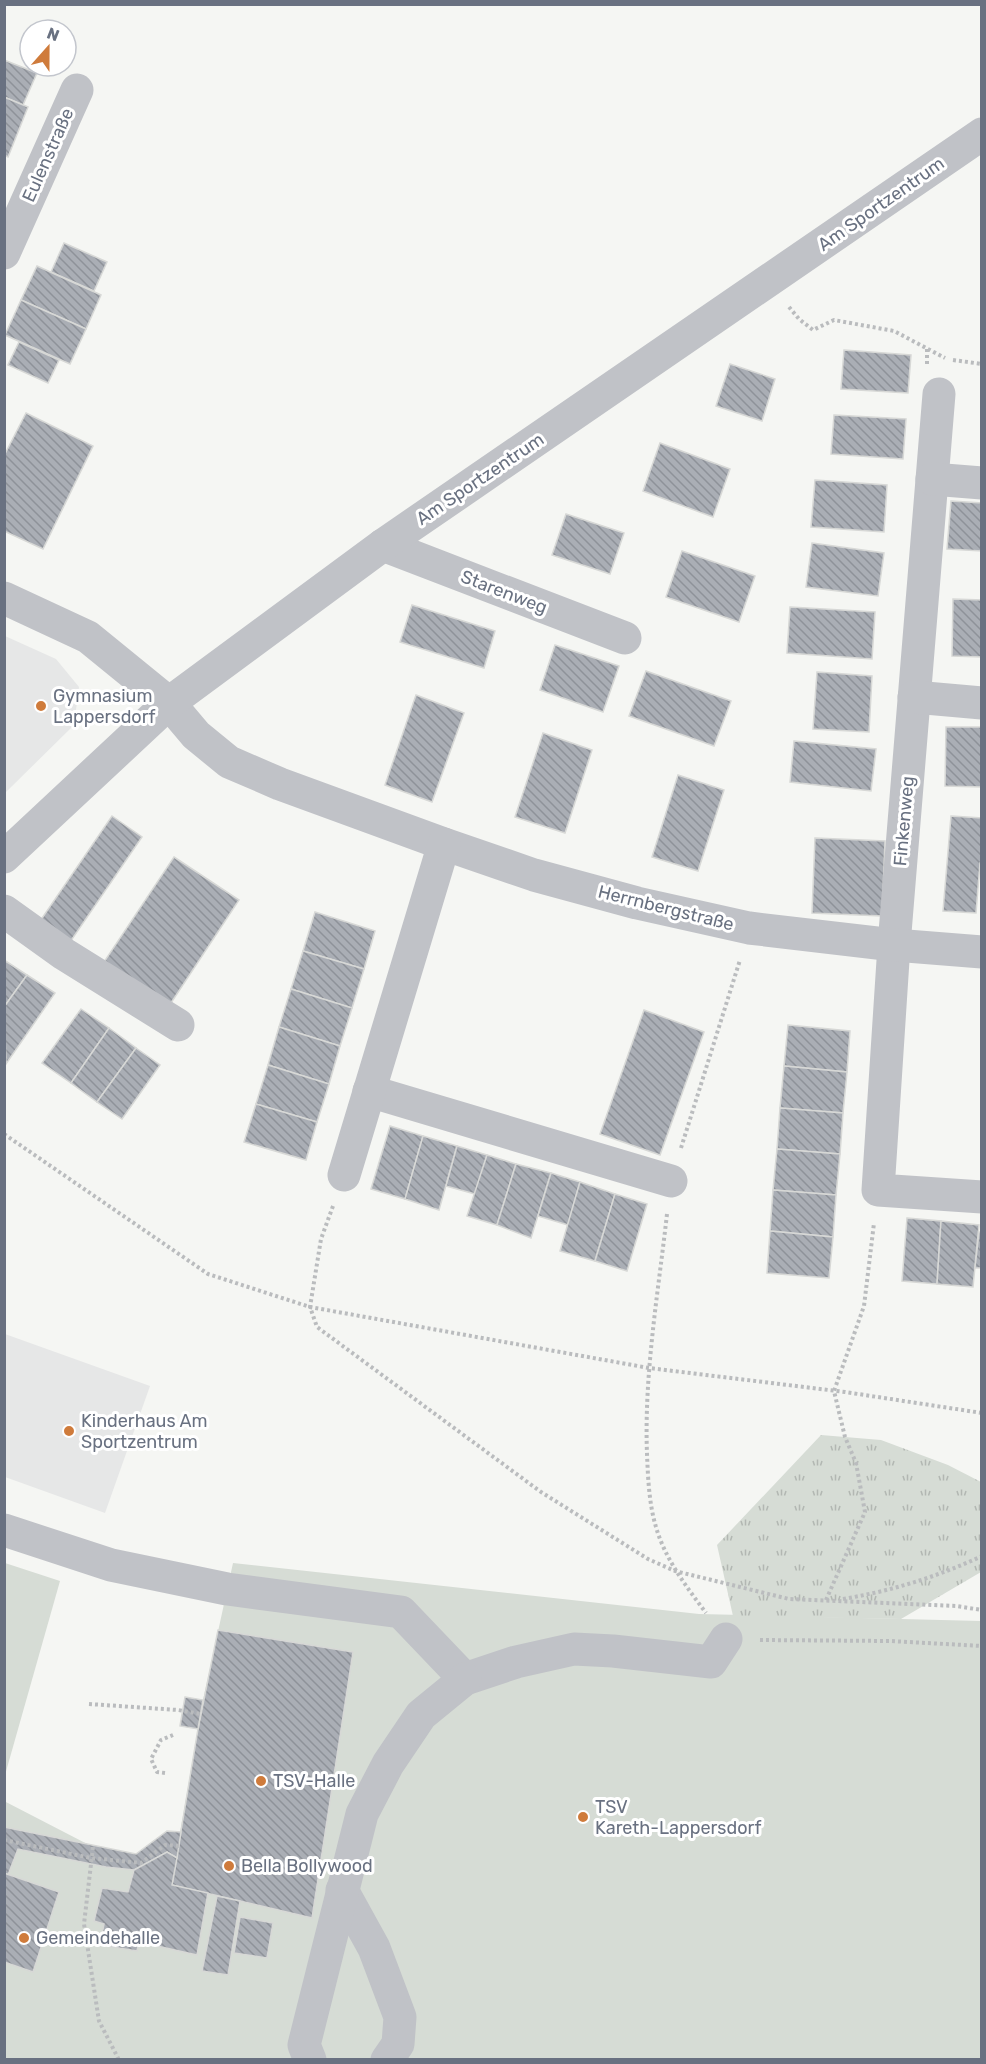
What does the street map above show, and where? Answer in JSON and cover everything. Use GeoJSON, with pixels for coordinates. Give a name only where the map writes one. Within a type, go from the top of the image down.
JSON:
{"type":"FeatureCollection","features":[{"type":"Feature","properties":{"kind":"street","name":"Eulenstraße"},"geometry":{"type":"LineString","coordinates":[[8,238],[77,90]]}},
{"type":"Feature","properties":{"kind":"street","name":"Am Sportzentrum"},"geometry":{"type":"LineString","coordinates":[[4,857],[169,703],[383,545],[981,134]]}},
{"type":"Feature","properties":{"kind":"street","name":"Finkenweg"},"geometry":{"type":"LineString","coordinates":[[894,945],[939,394]]}},
{"type":"Feature","properties":{"kind":"street"},"geometry":{"type":"LineString","coordinates":[[932,479],[981,483]]}},
{"type":"Feature","properties":{"kind":"street","name":"Starenweg"},"geometry":{"type":"LineString","coordinates":[[383,545],[625,638]]}},
{"type":"Feature","properties":{"kind":"street","name":"Herrnbergstraße"},"geometry":{"type":"LineString","coordinates":[[4,598],[88,637],[169,703],[195,735],[229,762],[280,784],[444,844],[534,875],[637,903],[750,928],[894,945],[981,952]]}},
{"type":"Feature","properties":{"kind":"street"},"geometry":{"type":"LineString","coordinates":[[914,698],[981,703]]}},
{"type":"Feature","properties":{"kind":"street"},"geometry":{"type":"LineString","coordinates":[[344,1175],[444,844]]}},
{"type":"Feature","properties":{"kind":"street"},"geometry":{"type":"LineString","coordinates":[[4,911],[64,954],[178,1025]]}},
{"type":"Feature","properties":{"kind":"street"},"geometry":{"type":"LineString","coordinates":[[894,945],[878,1190],[981,1197]]}},
{"type":"Feature","properties":{"kind":"street"},"geometry":{"type":"LineString","coordinates":[[369,1091],[671,1181]]}},
{"type":"Feature","properties":{"kind":"street"},"geometry":{"type":"LineString","coordinates":[[4,1530],[111,1565],[227,1589],[401,1612],[465,1679]]}},
{"type":"Feature","properties":{"kind":"street"},"geometry":{"type":"LineString","coordinates":[[310,2060],[304,2045],[362,1814],[388,1764],[421,1715],[465,1679],[516,1662],[574,1649],[711,1662],[726,1639]]}},
{"type":"Feature","properties":{"kind":"street"},"geometry":{"type":"LineString","coordinates":[[342,1890],[374,1948],[400,2017],[398,2044],[387,2060]]}},
{"type":"Feature","properties":{"kind":"path"},"geometry":{"type":"LineString","coordinates":[[768,282],[799,319],[813,330],[834,320],[894,331],[941,357],[981,364]]}},
{"type":"Feature","properties":{"kind":"path"},"geometry":{"type":"LineString","coordinates":[[750,928],[671,1181],[649,1368],[646,1418],[648,1478],[656,1527],[675,1571],[726,1639],[890,1641],[981,1646]]}},
{"type":"Feature","properties":{"kind":"path"},"geometry":{"type":"LineString","coordinates":[[4,1134],[208,1274],[310,1307],[649,1368],[834,1391],[981,1413]]}},
{"type":"Feature","properties":{"kind":"path"},"geometry":{"type":"LineString","coordinates":[[344,1175],[321,1239],[310,1307],[317,1328],[541,1492],[648,1559],[675,1571],[789,1599],[956,1606],[981,1610]]}},
{"type":"Feature","properties":{"kind":"path"},"geometry":{"type":"LineString","coordinates":[[826,1600],[865,1512],[856,1462],[845,1437],[834,1391],[864,1306],[878,1190]]}},
{"type":"Feature","properties":{"kind":"path"},"geometry":{"type":"LineString","coordinates":[[836,1600],[877,1593],[945,1573],[981,1556]]}},
{"type":"Feature","properties":{"kind":"path"},"geometry":{"type":"LineString","coordinates":[[89,1704],[178,1710],[201,1714]]}},
{"type":"Feature","properties":{"kind":"path"},"geometry":{"type":"LineString","coordinates":[[165,1773],[157,1772],[150,1759],[161,1740],[173,1735]]}},
{"type":"Feature","properties":{"kind":"path"},"geometry":{"type":"LineString","coordinates":[[4,1840],[91,1857],[141,1863],[165,1845],[179,1846]]}},
{"type":"Feature","properties":{"kind":"path"},"geometry":{"type":"LineString","coordinates":[[93,1847],[84,1924],[99,2021],[119,2060]]}},
{"type":"Feature","properties":{"kind":"shaded area","name":"Gymnasium Lappersdorf"},"geometry":{"type":"Polygon","coordinates":[[[5,636],[56,659],[79,687],[74,725],[5,793],[5,636]]]}},
{"type":"Feature","properties":{"kind":"shaded area","name":"Kinderhaus Am Sportzentrum"},"geometry":{"type":"Polygon","coordinates":[[[5,1334],[150,1386],[105,1513],[5,1477],[5,1334]]]}},
{"type":"Feature","properties":{"kind":"green space"},"geometry":{"type":"Polygon","coordinates":[[[821,1435],[881,1440],[948,1465],[981,1482],[981,1572],[901,1619],[733,1616],[717,1545],[821,1435]]]}},
{"type":"Feature","properties":{"kind":"green space"},"geometry":{"type":"Polygon","coordinates":[[[4,1563],[60,1581],[5,1775],[4,1563]]]}},
{"type":"Feature","properties":{"kind":"green space","name":"TSV Kareth-Lappersdorf"},"geometry":{"type":"Polygon","coordinates":[[[233,1563],[699,1614],[981,1621],[981,2059],[5,2059],[4,1801],[171,1885],[203,1700],[233,1563]]]}},
{"type":"Feature","properties":{"kind":"building"},"geometry":{"type":"Polygon","coordinates":[[[4,60],[18,66],[18,78],[35,78],[23,105],[4,97],[4,60]]]}},
{"type":"Feature","properties":{"kind":"building"},"geometry":{"type":"Polygon","coordinates":[[[4,97],[28,107],[8,157],[4,155],[4,97]]]}},
{"type":"Feature","properties":{"kind":"building"},"geometry":{"type":"Polygon","coordinates":[[[64,243],[107,262],[94,291],[51,272],[64,243]]]}},
{"type":"Feature","properties":{"kind":"building"},"geometry":{"type":"Polygon","coordinates":[[[37,266],[101,295],[86,329],[21,300],[37,266]]]}},
{"type":"Feature","properties":{"kind":"building"},"geometry":{"type":"Polygon","coordinates":[[[21,300],[86,329],[70,364],[5,335],[21,300]]]}},
{"type":"Feature","properties":{"kind":"building"},"geometry":{"type":"Polygon","coordinates":[[[19,342],[59,360],[48,383],[8,365],[19,342]]]}},
{"type":"Feature","properties":{"kind":"building"},"geometry":{"type":"Polygon","coordinates":[[[844,350],[911,355],[908,393],[841,389],[844,350]]]}},
{"type":"Feature","properties":{"kind":"building"},"geometry":{"type":"Polygon","coordinates":[[[730,364],[775,379],[762,421],[716,406],[730,364]]]}},
{"type":"Feature","properties":{"kind":"building"},"geometry":{"type":"Polygon","coordinates":[[[26,413],[93,446],[43,549],[4,531],[4,456],[26,413]]]}},
{"type":"Feature","properties":{"kind":"building"},"geometry":{"type":"Polygon","coordinates":[[[834,415],[906,419],[903,459],[831,454],[834,415]]]}},
{"type":"Feature","properties":{"kind":"building"},"geometry":{"type":"Polygon","coordinates":[[[660,443],[730,469],[713,517],[643,491],[660,443]]]}},
{"type":"Feature","properties":{"kind":"building"},"geometry":{"type":"Polygon","coordinates":[[[815,480],[887,485],[884,532],[811,527],[815,480]]]}},
{"type":"Feature","properties":{"kind":"building"},"geometry":{"type":"Polygon","coordinates":[[[951,501],[982,503],[982,551],[947,549],[951,501]]]}},
{"type":"Feature","properties":{"kind":"building"},"geometry":{"type":"Polygon","coordinates":[[[566,514],[624,533],[610,574],[552,555],[566,514]]]}},
{"type":"Feature","properties":{"kind":"building"},"geometry":{"type":"Polygon","coordinates":[[[812,543],[884,553],[878,596],[806,587],[812,543]]]}},
{"type":"Feature","properties":{"kind":"building"},"geometry":{"type":"Polygon","coordinates":[[[682,551],[755,576],[739,622],[666,597],[682,551]]]}},
{"type":"Feature","properties":{"kind":"building"},"geometry":{"type":"Polygon","coordinates":[[[953,599],[982,600],[982,657],[952,656],[953,599]]]}},
{"type":"Feature","properties":{"kind":"building"},"geometry":{"type":"Polygon","coordinates":[[[412,605],[495,631],[484,668],[400,642],[412,605]]]}},
{"type":"Feature","properties":{"kind":"building"},"geometry":{"type":"Polygon","coordinates":[[[790,607],[875,612],[872,659],[787,653],[790,607]]]}},
{"type":"Feature","properties":{"kind":"building"},"geometry":{"type":"Polygon","coordinates":[[[555,645],[619,666],[603,712],[540,690],[555,645]]]}},
{"type":"Feature","properties":{"kind":"building"},"geometry":{"type":"Polygon","coordinates":[[[646,671],[731,701],[714,746],[629,716],[646,671]]]}},
{"type":"Feature","properties":{"kind":"building"},"geometry":{"type":"Polygon","coordinates":[[[817,672],[872,676],[869,732],[813,729],[817,672]]]}},
{"type":"Feature","properties":{"kind":"building"},"geometry":{"type":"Polygon","coordinates":[[[416,695],[464,713],[432,802],[385,785],[416,695]]]}},
{"type":"Feature","properties":{"kind":"building"},"geometry":{"type":"Polygon","coordinates":[[[946,727],[982,727],[982,787],[945,786],[946,727]]]}},
{"type":"Feature","properties":{"kind":"building"},"geometry":{"type":"Polygon","coordinates":[[[543,733],[592,750],[565,833],[515,817],[543,733]]]}},
{"type":"Feature","properties":{"kind":"building"},"geometry":{"type":"Polygon","coordinates":[[[794,741],[876,749],[871,791],[790,782],[794,741]]]}},
{"type":"Feature","properties":{"kind":"building"},"geometry":{"type":"Polygon","coordinates":[[[678,775],[724,790],[698,871],[652,857],[678,775]]]}},
{"type":"Feature","properties":{"kind":"building"},"geometry":{"type":"Polygon","coordinates":[[[112,816],[142,837],[68,945],[38,924],[112,816]]]}},
{"type":"Feature","properties":{"kind":"building"},"geometry":{"type":"Polygon","coordinates":[[[951,816],[982,818],[982,863],[980,863],[976,913],[943,911],[951,816]]]}},
{"type":"Feature","properties":{"kind":"building"},"geometry":{"type":"Polygon","coordinates":[[[815,838],[885,841],[882,916],[812,913],[815,838]]]}},
{"type":"Feature","properties":{"kind":"building"},"geometry":{"type":"Polygon","coordinates":[[[174,857],[239,900],[167,1009],[102,965],[174,857]]]}},
{"type":"Feature","properties":{"kind":"building"},"geometry":{"type":"Polygon","coordinates":[[[315,912],[375,931],[364,969],[303,951],[315,912]]]}},
{"type":"Feature","properties":{"kind":"building"},"geometry":{"type":"Polygon","coordinates":[[[303,951],[364,969],[352,1008],[291,989],[303,951]]]}},
{"type":"Feature","properties":{"kind":"building"},"geometry":{"type":"Polygon","coordinates":[[[4,960],[27,975],[4,1007],[4,960]]]}},
{"type":"Feature","properties":{"kind":"building"},"geometry":{"type":"Polygon","coordinates":[[[27,975],[55,993],[6,1064],[4,1007],[27,975]]]}},
{"type":"Feature","properties":{"kind":"building"},"geometry":{"type":"Polygon","coordinates":[[[291,989],[352,1008],[340,1046],[279,1027],[291,989]]]}},
{"type":"Feature","properties":{"kind":"building"},"geometry":{"type":"Polygon","coordinates":[[[81,1009],[109,1028],[71,1083],[42,1063],[81,1009]]]}},
{"type":"Feature","properties":{"kind":"building"},"geometry":{"type":"Polygon","coordinates":[[[644,1010],[704,1032],[660,1155],[600,1134],[644,1010]]]}},
{"type":"Feature","properties":{"kind":"building"},"geometry":{"type":"Polygon","coordinates":[[[788,1025],[850,1031],[847,1072],[784,1066],[788,1025]]]}},
{"type":"Feature","properties":{"kind":"building"},"geometry":{"type":"Polygon","coordinates":[[[279,1027],[340,1046],[329,1084],[268,1065],[279,1027]]]}},
{"type":"Feature","properties":{"kind":"building"},"geometry":{"type":"Polygon","coordinates":[[[109,1028],[136,1048],[97,1102],[71,1083],[109,1028]]]}},
{"type":"Feature","properties":{"kind":"building"},"geometry":{"type":"Polygon","coordinates":[[[136,1048],[160,1065],[122,1119],[97,1102],[136,1048]]]}},
{"type":"Feature","properties":{"kind":"building"},"geometry":{"type":"Polygon","coordinates":[[[268,1065],[329,1084],[317,1122],[256,1104],[268,1065]]]}},
{"type":"Feature","properties":{"kind":"building"},"geometry":{"type":"Polygon","coordinates":[[[784,1066],[847,1072],[843,1113],[780,1108],[784,1066]]]}},
{"type":"Feature","properties":{"kind":"building"},"geometry":{"type":"Polygon","coordinates":[[[256,1104],[317,1122],[306,1160],[244,1142],[256,1104]]]}},
{"type":"Feature","properties":{"kind":"building"},"geometry":{"type":"Polygon","coordinates":[[[780,1108],[843,1113],[840,1154],[777,1149],[780,1108]]]}},
{"type":"Feature","properties":{"kind":"building"},"geometry":{"type":"Polygon","coordinates":[[[390,1126],[423,1136],[405,1199],[371,1189],[390,1126]]]}},
{"type":"Feature","properties":{"kind":"building"},"geometry":{"type":"Polygon","coordinates":[[[423,1136],[457,1146],[439,1210],[405,1199],[423,1136]]]}},
{"type":"Feature","properties":{"kind":"building"},"geometry":{"type":"Polygon","coordinates":[[[457,1146],[487,1155],[475,1194],[446,1186],[457,1146]]]}},
{"type":"Feature","properties":{"kind":"building"},"geometry":{"type":"Polygon","coordinates":[[[777,1149],[840,1154],[836,1195],[773,1190],[777,1149]]]}},
{"type":"Feature","properties":{"kind":"building"},"geometry":{"type":"Polygon","coordinates":[[[487,1155],[516,1164],[497,1225],[467,1216],[487,1155]]]}},
{"type":"Feature","properties":{"kind":"building"},"geometry":{"type":"Polygon","coordinates":[[[516,1164],[551,1173],[531,1238],[497,1225],[516,1164]]]}},
{"type":"Feature","properties":{"kind":"building"},"geometry":{"type":"Polygon","coordinates":[[[551,1173],[580,1182],[568,1225],[538,1216],[551,1173]]]}},
{"type":"Feature","properties":{"kind":"building"},"geometry":{"type":"Polygon","coordinates":[[[580,1182],[615,1194],[595,1261],[560,1251],[580,1182]]]}},
{"type":"Feature","properties":{"kind":"building"},"geometry":{"type":"Polygon","coordinates":[[[773,1190],[836,1195],[833,1237],[770,1231],[773,1190]]]}},
{"type":"Feature","properties":{"kind":"building"},"geometry":{"type":"Polygon","coordinates":[[[615,1194],[647,1204],[627,1271],[595,1261],[615,1194]]]}},
{"type":"Feature","properties":{"kind":"building"},"geometry":{"type":"Polygon","coordinates":[[[907,1218],[941,1221],[937,1284],[902,1281],[907,1218]]]}},
{"type":"Feature","properties":{"kind":"building"},"geometry":{"type":"Polygon","coordinates":[[[941,1221],[979,1225],[973,1287],[937,1284],[941,1221]]]}},
{"type":"Feature","properties":{"kind":"building"},"geometry":{"type":"Polygon","coordinates":[[[770,1231],[833,1237],[829,1278],[767,1273],[770,1231]]]}},
{"type":"Feature","properties":{"kind":"building"},"geometry":{"type":"Polygon","coordinates":[[[979,1232],[982,1232],[982,1268],[975,1268],[979,1232]]]}},
{"type":"Feature","properties":{"kind":"building","name":"TSV-Halle"},"geometry":{"type":"Polygon","coordinates":[[[218,1630],[353,1652],[312,1918],[172,1885],[198,1729],[218,1630]]]}},
{"type":"Feature","properties":{"kind":"building"},"geometry":{"type":"Polygon","coordinates":[[[185,1697],[203,1700],[198,1729],[180,1726],[185,1697]]]}},
{"type":"Feature","properties":{"kind":"building"},"geometry":{"type":"Polygon","coordinates":[[[4,1827],[136,1854],[167,1831],[181,1832],[177,1858],[167,1852],[134,1870],[106,1867],[18,1849],[8,1875],[4,1873],[4,1827]]]}},
{"type":"Feature","properties":{"kind":"building"},"geometry":{"type":"Polygon","coordinates":[[[167,1852],[177,1858],[172,1885],[208,1893],[197,1955],[139,1942],[137,1951],[100,1945],[104,1924],[94,1921],[102,1888],[128,1892],[134,1870],[167,1852]]]}},
{"type":"Feature","properties":{"kind":"building","name":"Gemeindehalle"},"geometry":{"type":"Polygon","coordinates":[[[4,1873],[59,1892],[33,1972],[4,1962],[4,1873]]]}},
{"type":"Feature","properties":{"kind":"building"},"geometry":{"type":"Polygon","coordinates":[[[217,1896],[240,1901],[228,1975],[202,1971],[217,1896]]]}},
{"type":"Feature","properties":{"kind":"building"},"geometry":{"type":"Polygon","coordinates":[[[240,1917],[273,1923],[267,1958],[234,1953],[240,1917]]]}},
{"type":"Feature","properties":{"kind":"place","name":"Gymnasium Lappersdorf"},"geometry":{"type":"Point","coordinates":[41,706]}},
{"type":"Feature","properties":{"kind":"place","name":"Kinderhaus Am Sportzentrum"},"geometry":{"type":"Point","coordinates":[69,1431]}},
{"type":"Feature","properties":{"kind":"place","name":"TSV-Halle"},"geometry":{"type":"Point","coordinates":[261,1781]}},
{"type":"Feature","properties":{"kind":"place","name":"TSV Kareth-Lappersdorf"},"geometry":{"type":"Point","coordinates":[583,1817]}},
{"type":"Feature","properties":{"kind":"place","name":"Bella Bollywood"},"geometry":{"type":"Point","coordinates":[229,1866]}},
{"type":"Feature","properties":{"kind":"place","name":"Gemeindehalle"},"geometry":{"type":"Point","coordinates":[24,1938]}}]}
